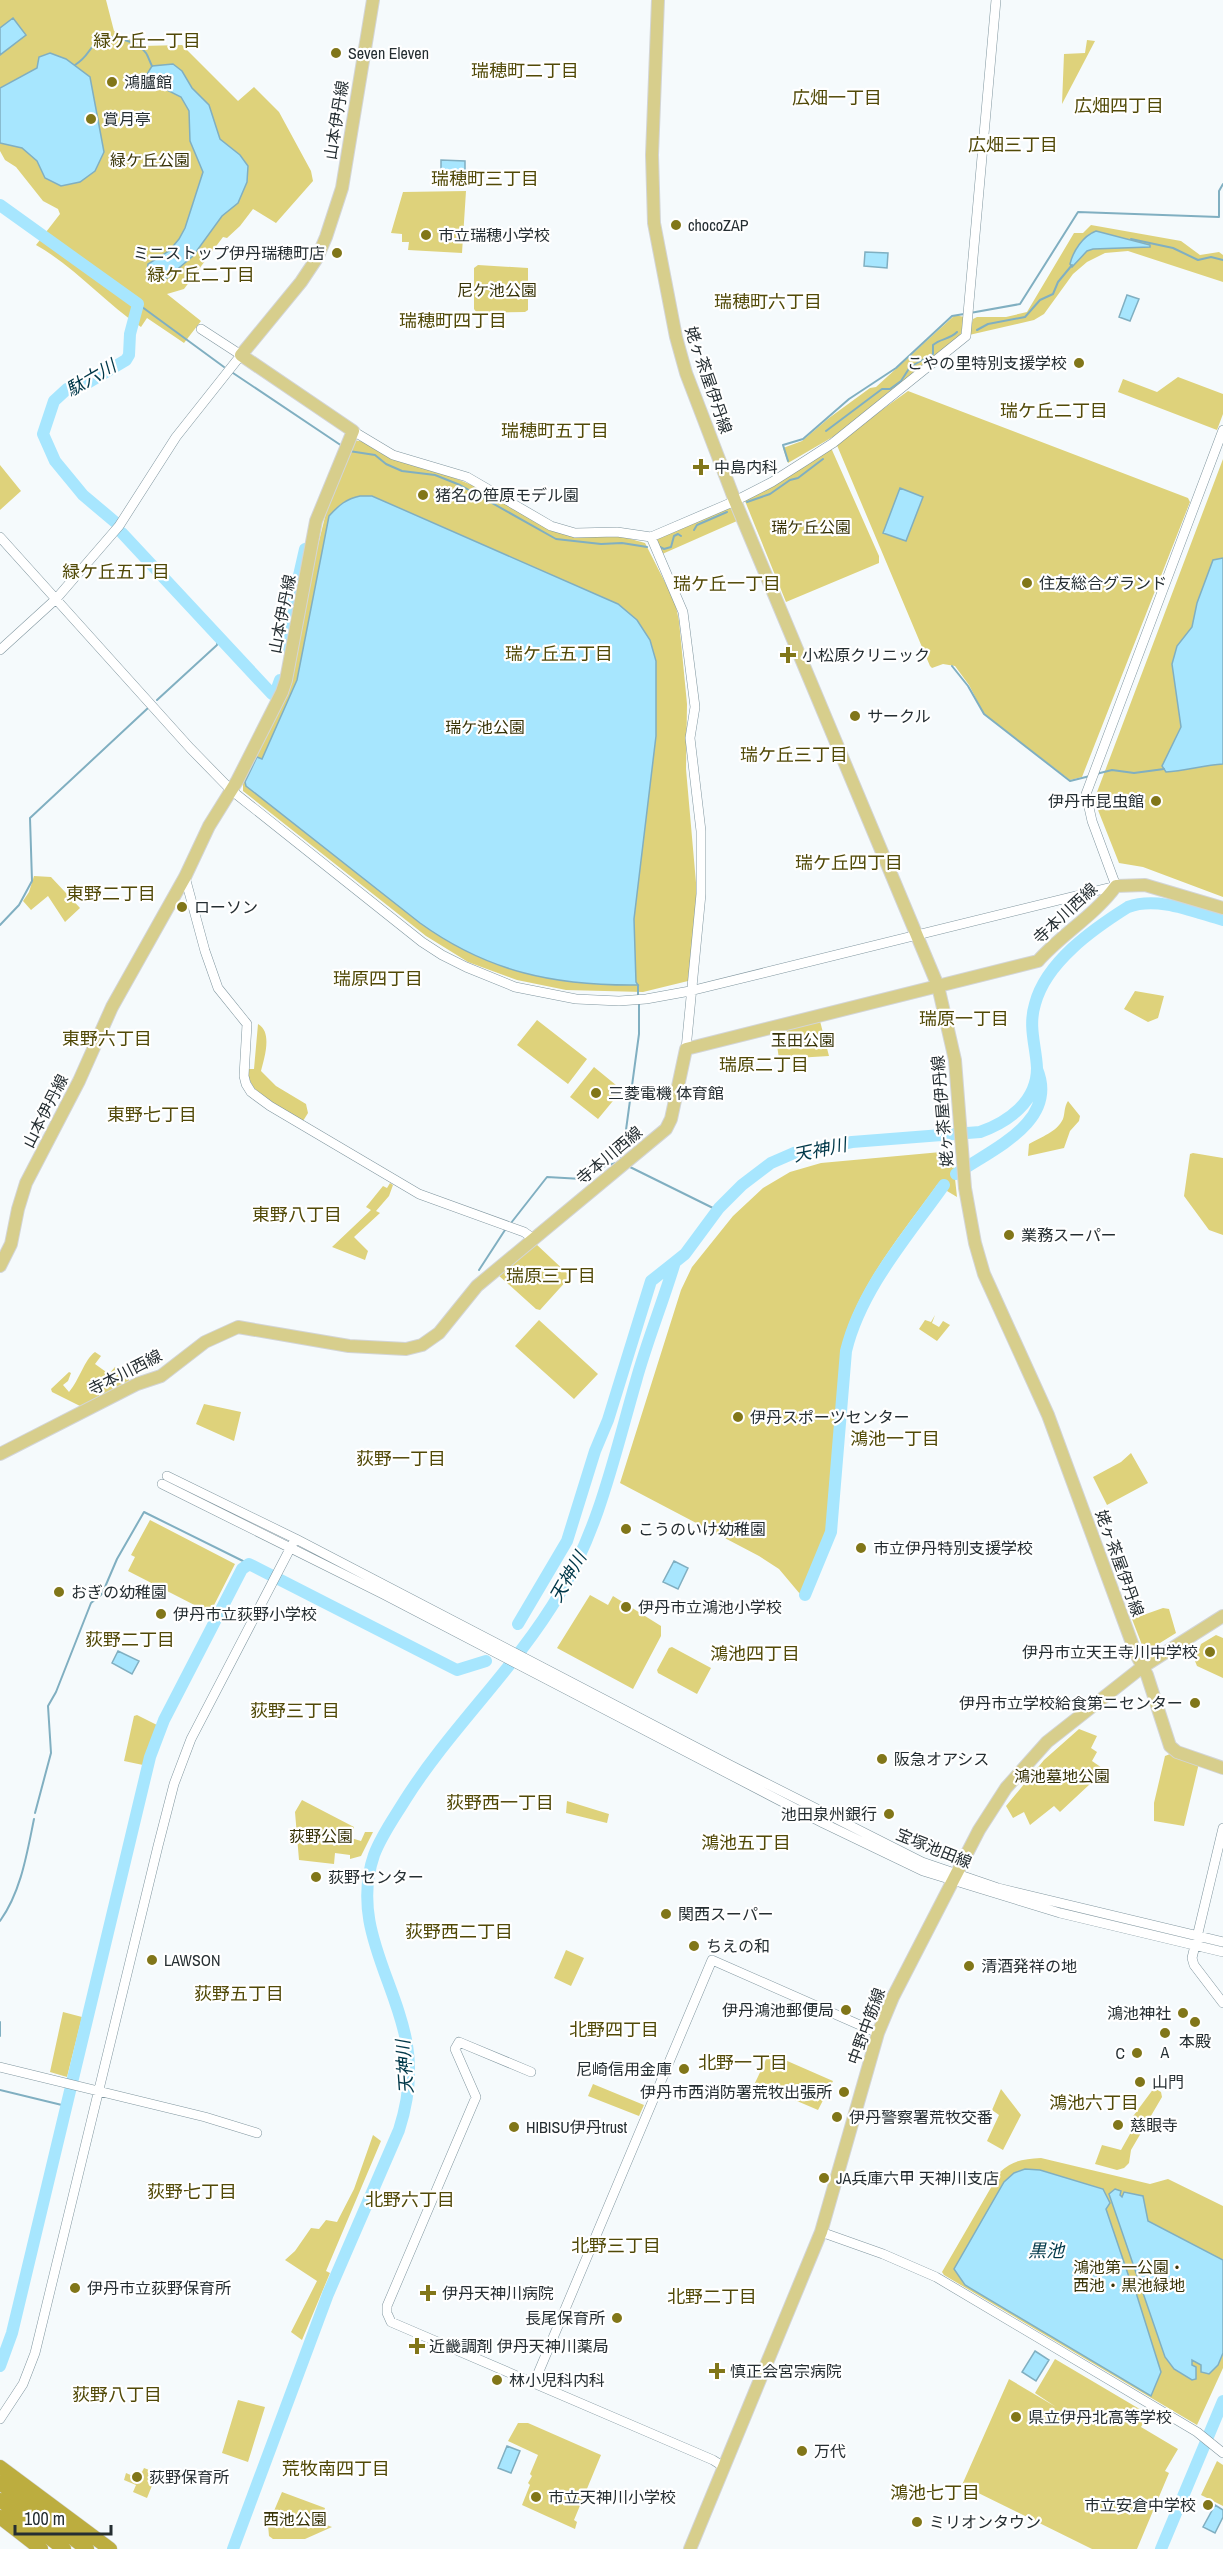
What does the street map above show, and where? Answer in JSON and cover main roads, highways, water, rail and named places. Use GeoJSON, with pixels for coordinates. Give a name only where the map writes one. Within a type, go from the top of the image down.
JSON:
{"type":"FeatureCollection","features":[{"type":"Feature","properties":{"kind":"highway"},"geometry":{"type":"LineString","coordinates":[[0,2467],[110,2549]]}},
{"type":"Feature","properties":{"kind":"highway"},"geometry":{"type":"LineString","coordinates":[[0,2483],[62,2542]]}},
{"type":"Feature","properties":{"kind":"highway"},"geometry":{"type":"LineString","coordinates":[[0,2500],[62,2542],[87,2549]]}},
{"type":"Feature","properties":{"kind":"highway"},"geometry":{"type":"LineString","coordinates":[[0,2517],[40,2548]]}},
{"type":"Feature","properties":{"kind":"main road","name":"山本伊丹線"},"geometry":{"type":"LineString","coordinates":[[0,1266],[11,1244],[26,1183],[79,1082],[121,988],[185,877],[209,825],[231,790],[286,680],[316,521],[353,431],[241,356],[301,282],[317,258],[326,237],[342,188],[373,0]]}},
{"type":"Feature","properties":{"kind":"main road","name":"姥ヶ茶屋伊丹線"},"geometry":{"type":"LineString","coordinates":[[658,0],[652,156],[654,223],[681,355],[735,501],[938,986],[955,1060],[968,1209],[984,1274],[1044,1404],[1142,1668],[1147,1676],[1170,1746],[1178,1752],[1223,1768]]}},
{"type":"Feature","properties":{"kind":"main road","name":"寺本川西線"},"geometry":{"type":"LineString","coordinates":[[0,1454],[137,1384],[161,1376],[205,1342],[238,1327],[349,1346],[400,1349],[422,1346],[443,1329],[477,1286],[662,1133],[669,1124],[686,1049],[1038,961],[1054,943],[1116,886],[1145,885],[1223,908]]}},
{"type":"Feature","properties":{"kind":"main road","name":"中野中筋線"},"geometry":{"type":"LineString","coordinates":[[690,2549],[821,2232],[878,2033],[893,1997],[986,1817],[1025,1765],[1070,1722],[1142,1668],[1223,1617]]}},
{"type":"Feature","properties":{"kind":"water"},"geometry":{"type":"Polygon","coordinates":[[[13,18],[26,35],[0,55],[0,28],[13,18]]]}},
{"type":"Feature","properties":{"kind":"water"},"geometry":{"type":"Polygon","coordinates":[[[50,53],[66,59],[90,77],[104,152],[95,171],[80,182],[61,186],[45,178],[37,161],[22,148],[0,143],[0,88],[37,68],[39,57],[50,53]]]}},
{"type":"Feature","properties":{"kind":"water"},"geometry":{"type":"Polygon","coordinates":[[[173,64],[182,71],[192,88],[209,105],[220,139],[240,155],[248,166],[247,182],[238,203],[222,216],[193,256],[167,278],[157,281],[147,273],[148,264],[169,251],[179,239],[185,228],[203,172],[190,141],[189,111],[181,97],[151,82],[147,74],[152,66],[173,64]]]}},
{"type":"Feature","properties":{"kind":"water"},"geometry":{"type":"Polygon","coordinates":[[[441,160],[465,161],[465,175],[441,175],[441,160]]]}},
{"type":"Feature","properties":{"kind":"water"},"geometry":{"type":"Polygon","coordinates":[[[1096,231],[1150,245],[1150,247],[1093,249],[1087,251],[1072,267],[1070,264],[1076,249],[1087,236],[1096,231]]]}},
{"type":"Feature","properties":{"kind":"water"},"geometry":{"type":"Polygon","coordinates":[[[865,252],[888,253],[887,268],[864,266],[865,252]]]}},
{"type":"Feature","properties":{"kind":"water"},"geometry":{"type":"Polygon","coordinates":[[[1127,295],[1139,299],[1130,321],[1119,317],[1127,295]]]}},
{"type":"Feature","properties":{"kind":"water"},"geometry":{"type":"Polygon","coordinates":[[[900,488],[923,497],[906,541],[883,533],[900,488]]]}},
{"type":"Feature","properties":{"kind":"water","name":"瑞ケ池公園"},"geometry":{"type":"Polygon","coordinates":[[[360,496],[372,496],[618,604],[637,620],[650,640],[656,661],[656,736],[634,919],[636,982],[638,985],[578,983],[550,979],[523,973],[471,954],[420,923],[246,786],[245,782],[257,757],[262,759],[297,680],[329,516],[343,503],[360,496]]]}},
{"type":"Feature","properties":{"kind":"water"},"geometry":{"type":"Polygon","coordinates":[[[1223,558],[1223,764],[1166,772],[1162,766],[1181,727],[1172,664],[1177,646],[1192,627],[1197,603],[1213,560],[1223,558]]]}},
{"type":"Feature","properties":{"kind":"water"},"geometry":{"type":"Polygon","coordinates":[[[674,1561],[688,1568],[678,1589],[663,1582],[674,1561]]]}},
{"type":"Feature","properties":{"kind":"water"},"geometry":{"type":"Polygon","coordinates":[[[118,1651],[139,1661],[132,1674],[112,1663],[118,1651]]]}},
{"type":"Feature","properties":{"kind":"water","name":"黒池"},"geometry":{"type":"Polygon","coordinates":[[[1025,2169],[1040,2170],[1103,2189],[1110,2203],[1106,2209],[1132,2280],[1161,2372],[1151,2396],[965,2285],[954,2269],[1004,2182],[1014,2173],[1025,2169]]]}},
{"type":"Feature","properties":{"kind":"water"},"geometry":{"type":"Polygon","coordinates":[[[1115,2189],[1121,2191],[1122,2197],[1124,2192],[1143,2196],[1148,2221],[1223,2260],[1223,2353],[1218,2365],[1209,2374],[1201,2372],[1201,2365],[1192,2360],[1192,2365],[1196,2367],[1196,2379],[1192,2380],[1174,2369],[1165,2357],[1109,2194],[1115,2189]]]}},
{"type":"Feature","properties":{"kind":"water"},"geometry":{"type":"Polygon","coordinates":[[[1035,2351],[1049,2360],[1036,2381],[1022,2372],[1035,2351]]]}},
{"type":"Feature","properties":{"kind":"water"},"geometry":{"type":"Polygon","coordinates":[[[507,2446],[520,2451],[511,2473],[498,2468],[507,2446]]]}},
{"type":"Feature","properties":{"kind":"water"},"geometry":{"type":"Polygon","coordinates":[[[1215,2505],[1223,2510],[1223,2517],[1215,2533],[1203,2527],[1215,2505]]]}},
{"type":"Feature","properties":{"kind":"waterway"},"geometry":{"type":"LineString","coordinates":[[75,65],[98,41],[103,38],[116,38],[137,45],[146,53],[152,66]]}},
{"type":"Feature","properties":{"kind":"waterway"},"geometry":{"type":"LineString","coordinates":[[970,313],[1020,304],[1078,212],[1219,217],[1219,191],[1223,184]]}},
{"type":"Feature","properties":{"kind":"waterway","name":"駄六川"},"geometry":{"type":"LineString","coordinates":[[0,205],[138,304],[130,334],[129,355],[126,360],[89,382],[67,389],[54,401],[43,434],[55,461],[83,495],[115,522]]}},
{"type":"Feature","properties":{"kind":"waterway"},"geometry":{"type":"LineString","coordinates":[[1131,239],[1173,248],[1198,260],[1211,257],[1223,260]]}},
{"type":"Feature","properties":{"kind":"waterway"},"geometry":{"type":"LineString","coordinates":[[977,330],[988,324],[1025,317],[1040,300],[1053,294],[1058,282],[1072,265]]}},
{"type":"Feature","properties":{"kind":"waterway"},"geometry":{"type":"LineString","coordinates":[[138,304],[224,367]]}},
{"type":"Feature","properties":{"kind":"waterway"},"geometry":{"type":"LineString","coordinates":[[788,461],[783,445],[803,439],[849,399],[896,368],[952,316],[964,314]]}},
{"type":"Feature","properties":{"kind":"waterway"},"geometry":{"type":"LineString","coordinates":[[826,431],[882,389],[890,389],[901,381],[910,367],[933,354],[933,345],[957,332]]}},
{"type":"Feature","properties":{"kind":"waterway"},"geometry":{"type":"LineString","coordinates":[[233,373],[342,446]]}},
{"type":"Feature","properties":{"kind":"waterway"},"geometry":{"type":"LineString","coordinates":[[349,451],[375,455],[386,464],[402,471],[435,475],[460,485],[556,539],[647,547]]}},
{"type":"Feature","properties":{"kind":"waterway"},"geometry":{"type":"LineString","coordinates":[[747,502],[770,494],[790,480],[798,478],[823,459]]}},
{"type":"Feature","properties":{"kind":"waterway"},"geometry":{"type":"LineString","coordinates":[[694,530],[697,525],[727,512]]}},
{"type":"Feature","properties":{"kind":"waterway","name":"駄六川"},"geometry":{"type":"LineString","coordinates":[[122,533],[272,694],[275,694],[280,680]]}},
{"type":"Feature","properties":{"kind":"waterway"},"geometry":{"type":"LineString","coordinates":[[660,547],[664,549],[671,547],[674,536],[678,534],[681,536]]}},
{"type":"Feature","properties":{"kind":"waterway","name":"駄六川"},"geometry":{"type":"LineString","coordinates":[[288,649],[292,606],[305,549]]}},
{"type":"Feature","properties":{"kind":"waterway"},"geometry":{"type":"LineString","coordinates":[[157,700],[217,645],[218,636]]}},
{"type":"Feature","properties":{"kind":"waterway"},"geometry":{"type":"LineString","coordinates":[[952,666],[968,686],[984,714],[1070,781],[1090,776]]}},
{"type":"Feature","properties":{"kind":"waterway"},"geometry":{"type":"LineString","coordinates":[[0,925],[19,905],[32,881],[30,818],[148,708]]}},
{"type":"Feature","properties":{"kind":"waterway"},"geometry":{"type":"LineString","coordinates":[[1096,774],[1112,770],[1134,773],[1164,769]]}},
{"type":"Feature","properties":{"kind":"waterway","name":"天神川"},"geometry":{"type":"LineString","coordinates":[[233,2549],[328,2294],[399,2130],[405,2109],[409,2078],[407,2045],[394,1998],[377,1952],[367,1905],[368,1881],[374,1855],[388,1827],[423,1773],[524,1647],[574,1568],[605,1490],[640,1366],[675,1262],[685,1254],[719,1208],[742,1185],[771,1163],[794,1153],[852,1142],[980,1132],[1001,1123],[1019,1109],[1032,1091],[1036,1080],[1033,1012],[1049,974],[1086,936],[1128,907],[1151,903],[1164,904],[1223,920]]}},
{"type":"Feature","properties":{"kind":"waterway"},"geometry":{"type":"LineString","coordinates":[[638,985],[638,997]]}},
{"type":"Feature","properties":{"kind":"waterway"},"geometry":{"type":"LineString","coordinates":[[623,1161],[619,1156],[623,1152],[639,1034],[639,1003]]}},
{"type":"Feature","properties":{"kind":"waterway"},"geometry":{"type":"LineString","coordinates":[[956,1174],[1003,1144],[1031,1119],[1039,1104],[1041,1088],[1037,1069]]}},
{"type":"Feature","properties":{"kind":"waterway"},"geometry":{"type":"LineString","coordinates":[[511,1223],[547,1177],[582,1179],[602,1167],[616,1163]]}},
{"type":"Feature","properties":{"kind":"waterway"},"geometry":{"type":"LineString","coordinates":[[630,1167],[717,1210]]}},
{"type":"Feature","properties":{"kind":"waterway"},"geometry":{"type":"LineString","coordinates":[[805,1595],[831,1532],[846,1351],[853,1328],[887,1264],[944,1185]]}},
{"type":"Feature","properties":{"kind":"waterway"},"geometry":{"type":"LineString","coordinates":[[479,1270],[505,1230]]}},
{"type":"Feature","properties":{"kind":"waterway"},"geometry":{"type":"LineString","coordinates":[[518,1624],[567,1541],[595,1451],[608,1420],[651,1281],[675,1262]]}},
{"type":"Feature","properties":{"kind":"waterway"},"geometry":{"type":"LineString","coordinates":[[35,1813],[51,1753],[48,1706],[56,1692],[91,1603],[102,1594],[117,1559],[144,1512],[249,1564]]}},
{"type":"Feature","properties":{"kind":"waterway"},"geometry":{"type":"LineString","coordinates":[[0,2366],[12,2333],[150,1757],[164,1720],[242,1569],[249,1564],[457,1670],[486,1661]]}},
{"type":"Feature","properties":{"kind":"waterway"},"geometry":{"type":"LineString","coordinates":[[0,1921],[18,1885],[34,1819]]}},
{"type":"Feature","properties":{"kind":"waterway"},"geometry":{"type":"LineString","coordinates":[[0,2022],[0,2036]]}},
{"type":"Feature","properties":{"kind":"waterway"},"geometry":{"type":"LineString","coordinates":[[0,2090],[66,2106]]}},
{"type":"Feature","properties":{"kind":"waterway"},"geometry":{"type":"LineString","coordinates":[[1161,2549],[1223,2401]]}},
{"type":"Feature","properties":{"kind":"place","name":"Seven Eleven"},"geometry":{"type":"Point","coordinates":[336,53]}},
{"type":"Feature","properties":{"kind":"place","name":"鴻臚館"},"geometry":{"type":"Point","coordinates":[112,82]}},
{"type":"Feature","properties":{"kind":"place","name":"賞月亭"},"geometry":{"type":"Point","coordinates":[91,119]}},
{"type":"Feature","properties":{"kind":"place","name":"chocoZAP"},"geometry":{"type":"Point","coordinates":[676,225]}},
{"type":"Feature","properties":{"kind":"place","name":"市立瑞穂小学校"},"geometry":{"type":"Point","coordinates":[426,235]}},
{"type":"Feature","properties":{"kind":"place","name":"ミニストップ伊丹瑞穂町店"},"geometry":{"type":"Point","coordinates":[337,253]}},
{"type":"Feature","properties":{"kind":"place","name":"こやの里特別支援学校"},"geometry":{"type":"Point","coordinates":[1079,363]}},
{"type":"Feature","properties":{"kind":"place","name":"中島内科"},"geometry":{"type":"Point","coordinates":[701,467]}},
{"type":"Feature","properties":{"kind":"place","name":"猪名の笹原モデル園"},"geometry":{"type":"Point","coordinates":[423,495]}},
{"type":"Feature","properties":{"kind":"place","name":"住友総合グランド"},"geometry":{"type":"Point","coordinates":[1027,583]}},
{"type":"Feature","properties":{"kind":"place","name":"小松原クリニック"},"geometry":{"type":"Point","coordinates":[788,655]}},
{"type":"Feature","properties":{"kind":"place","name":"サークル"},"geometry":{"type":"Point","coordinates":[855,716]}},
{"type":"Feature","properties":{"kind":"place","name":"伊丹市昆虫館"},"geometry":{"type":"Point","coordinates":[1156,801]}},
{"type":"Feature","properties":{"kind":"place","name":"ローソン"},"geometry":{"type":"Point","coordinates":[182,907]}},
{"type":"Feature","properties":{"kind":"place","name":"三菱電機 体育館"},"geometry":{"type":"Point","coordinates":[596,1093]}},
{"type":"Feature","properties":{"kind":"place","name":"業務スーパー"},"geometry":{"type":"Point","coordinates":[1009,1235]}},
{"type":"Feature","properties":{"kind":"place","name":"伊丹スポーツセンター"},"geometry":{"type":"Point","coordinates":[738,1417]}},
{"type":"Feature","properties":{"kind":"place","name":"こうのいけ幼稚園"},"geometry":{"type":"Point","coordinates":[626,1529]}},
{"type":"Feature","properties":{"kind":"place","name":"市立伊丹特別支援学校"},"geometry":{"type":"Point","coordinates":[861,1548]}},
{"type":"Feature","properties":{"kind":"place","name":"おぎの幼稚園"},"geometry":{"type":"Point","coordinates":[59,1592]}},
{"type":"Feature","properties":{"kind":"place","name":"伊丹市立鴻池小学校"},"geometry":{"type":"Point","coordinates":[626,1607]}},
{"type":"Feature","properties":{"kind":"place","name":"伊丹市立荻野小学校"},"geometry":{"type":"Point","coordinates":[161,1614]}},
{"type":"Feature","properties":{"kind":"place","name":"伊丹市立天王寺川中学校"},"geometry":{"type":"Point","coordinates":[1210,1652]}},
{"type":"Feature","properties":{"kind":"place","name":"伊丹市立学校給食第ニセンター"},"geometry":{"type":"Point","coordinates":[1195,1703]}},
{"type":"Feature","properties":{"kind":"place","name":"阪急オアシス"},"geometry":{"type":"Point","coordinates":[882,1759]}},
{"type":"Feature","properties":{"kind":"place","name":"池田泉州銀行"},"geometry":{"type":"Point","coordinates":[889,1814]}},
{"type":"Feature","properties":{"kind":"place","name":"荻野センター"},"geometry":{"type":"Point","coordinates":[316,1877]}},
{"type":"Feature","properties":{"kind":"place","name":"関西スーパー"},"geometry":{"type":"Point","coordinates":[666,1914]}},
{"type":"Feature","properties":{"kind":"place","name":"ちえの和"},"geometry":{"type":"Point","coordinates":[694,1946]}},
{"type":"Feature","properties":{"kind":"place","name":"LAWSON"},"geometry":{"type":"Point","coordinates":[152,1960]}},
{"type":"Feature","properties":{"kind":"place","name":"清酒発祥の地"},"geometry":{"type":"Point","coordinates":[969,1966]}},
{"type":"Feature","properties":{"kind":"place","name":"伊丹鴻池郵便局"},"geometry":{"type":"Point","coordinates":[846,2010]}},
{"type":"Feature","properties":{"kind":"place","name":"鴻池神社"},"geometry":{"type":"Point","coordinates":[1183,2013]}},
{"type":"Feature","properties":{"kind":"place","name":"本殿"},"geometry":{"type":"Point","coordinates":[1195,2022]}},
{"type":"Feature","properties":{"kind":"place","name":"A"},"geometry":{"type":"Point","coordinates":[1165,2033]}},
{"type":"Feature","properties":{"kind":"place","name":"C"},"geometry":{"type":"Point","coordinates":[1137,2053]}},
{"type":"Feature","properties":{"kind":"place","name":"尼崎信用金庫"},"geometry":{"type":"Point","coordinates":[684,2069]}},
{"type":"Feature","properties":{"kind":"place","name":"山門"},"geometry":{"type":"Point","coordinates":[1140,2082]}},
{"type":"Feature","properties":{"kind":"place","name":"伊丹市西消防署荒牧出張所"},"geometry":{"type":"Point","coordinates":[844,2092]}},
{"type":"Feature","properties":{"kind":"place","name":"伊丹警察署荒牧交番"},"geometry":{"type":"Point","coordinates":[837,2117]}},
{"type":"Feature","properties":{"kind":"place","name":"慈眼寺"},"geometry":{"type":"Point","coordinates":[1118,2125]}},
{"type":"Feature","properties":{"kind":"place","name":"HIBISU伊丹trust"},"geometry":{"type":"Point","coordinates":[514,2127]}},
{"type":"Feature","properties":{"kind":"place","name":"JA兵庫六甲 天神川支店"},"geometry":{"type":"Point","coordinates":[824,2178]}},
{"type":"Feature","properties":{"kind":"place","name":"伊丹市立荻野保育所"},"geometry":{"type":"Point","coordinates":[75,2288]}},
{"type":"Feature","properties":{"kind":"place","name":"伊丹天神川病院"},"geometry":{"type":"Point","coordinates":[428,2293]}},
{"type":"Feature","properties":{"kind":"place","name":"長尾保育所"},"geometry":{"type":"Point","coordinates":[617,2318]}},
{"type":"Feature","properties":{"kind":"place","name":"近畿調剤 伊丹天神川薬局"},"geometry":{"type":"Point","coordinates":[417,2346]}},
{"type":"Feature","properties":{"kind":"place","name":"慎正会宮宗病院"},"geometry":{"type":"Point","coordinates":[717,2371]}},
{"type":"Feature","properties":{"kind":"place","name":"林小児科内科"},"geometry":{"type":"Point","coordinates":[497,2380]}},
{"type":"Feature","properties":{"kind":"place","name":"県立伊丹北高等学校"},"geometry":{"type":"Point","coordinates":[1016,2417]}},
{"type":"Feature","properties":{"kind":"place","name":"万代"},"geometry":{"type":"Point","coordinates":[802,2451]}},
{"type":"Feature","properties":{"kind":"place","name":"荻野保育所"},"geometry":{"type":"Point","coordinates":[137,2477]}},
{"type":"Feature","properties":{"kind":"place","name":"市立天神川小学校"},"geometry":{"type":"Point","coordinates":[536,2497]}},
{"type":"Feature","properties":{"kind":"place","name":"市立安倉中学校"},"geometry":{"type":"Point","coordinates":[1208,2505]}},
{"type":"Feature","properties":{"kind":"place","name":"ミリオンタウン"},"geometry":{"type":"Point","coordinates":[917,2522]}},
{"type":"Feature","properties":{"kind":"district","name":"緑ケ丘一丁目"},"geometry":{"type":"Point","coordinates":[147,41]}},
{"type":"Feature","properties":{"kind":"district","name":"瑞穂町二丁目"},"geometry":{"type":"Point","coordinates":[525,71]}},
{"type":"Feature","properties":{"kind":"district","name":"広畑一丁目"},"geometry":{"type":"Point","coordinates":[837,98]}},
{"type":"Feature","properties":{"kind":"district","name":"広畑四丁目"},"geometry":{"type":"Point","coordinates":[1119,106]}},
{"type":"Feature","properties":{"kind":"district","name":"広畑三丁目"},"geometry":{"type":"Point","coordinates":[1013,145]}},
{"type":"Feature","properties":{"kind":"district","name":"瑞穂町三丁目"},"geometry":{"type":"Point","coordinates":[485,179]}},
{"type":"Feature","properties":{"kind":"district","name":"緑ケ丘二丁目"},"geometry":{"type":"Point","coordinates":[201,275]}},
{"type":"Feature","properties":{"kind":"district","name":"瑞穂町六丁目"},"geometry":{"type":"Point","coordinates":[768,302]}},
{"type":"Feature","properties":{"kind":"district","name":"瑞穂町四丁目"},"geometry":{"type":"Point","coordinates":[453,321]}},
{"type":"Feature","properties":{"kind":"district","name":"瑞ケ丘二丁目"},"geometry":{"type":"Point","coordinates":[1054,411]}},
{"type":"Feature","properties":{"kind":"district","name":"瑞穂町五丁目"},"geometry":{"type":"Point","coordinates":[555,431]}},
{"type":"Feature","properties":{"kind":"district","name":"緑ケ丘五丁目"},"geometry":{"type":"Point","coordinates":[116,572]}},
{"type":"Feature","properties":{"kind":"district","name":"瑞ケ丘一丁目"},"geometry":{"type":"Point","coordinates":[727,584]}},
{"type":"Feature","properties":{"kind":"district","name":"瑞ケ丘五丁目"},"geometry":{"type":"Point","coordinates":[559,654]}},
{"type":"Feature","properties":{"kind":"district","name":"瑞ケ丘三丁目"},"geometry":{"type":"Point","coordinates":[794,755]}},
{"type":"Feature","properties":{"kind":"district","name":"瑞ケ丘四丁目"},"geometry":{"type":"Point","coordinates":[849,863]}},
{"type":"Feature","properties":{"kind":"district","name":"東野二丁目"},"geometry":{"type":"Point","coordinates":[111,894]}},
{"type":"Feature","properties":{"kind":"district","name":"瑞原四丁目"},"geometry":{"type":"Point","coordinates":[378,979]}},
{"type":"Feature","properties":{"kind":"district","name":"瑞原一丁目"},"geometry":{"type":"Point","coordinates":[964,1019]}},
{"type":"Feature","properties":{"kind":"district","name":"東野六丁目"},"geometry":{"type":"Point","coordinates":[107,1039]}},
{"type":"Feature","properties":{"kind":"district","name":"瑞原二丁目"},"geometry":{"type":"Point","coordinates":[764,1065]}},
{"type":"Feature","properties":{"kind":"district","name":"東野七丁目"},"geometry":{"type":"Point","coordinates":[152,1115]}},
{"type":"Feature","properties":{"kind":"district","name":"東野八丁目"},"geometry":{"type":"Point","coordinates":[297,1215]}},
{"type":"Feature","properties":{"kind":"district","name":"瑞原三丁目"},"geometry":{"type":"Point","coordinates":[551,1276]}},
{"type":"Feature","properties":{"kind":"district","name":"鴻池一丁目"},"geometry":{"type":"Point","coordinates":[895,1439]}},
{"type":"Feature","properties":{"kind":"district","name":"荻野一丁目"},"geometry":{"type":"Point","coordinates":[401,1459]}},
{"type":"Feature","properties":{"kind":"district","name":"荻野二丁目"},"geometry":{"type":"Point","coordinates":[130,1640]}},
{"type":"Feature","properties":{"kind":"district","name":"鴻池四丁目"},"geometry":{"type":"Point","coordinates":[755,1654]}},
{"type":"Feature","properties":{"kind":"district","name":"荻野三丁目"},"geometry":{"type":"Point","coordinates":[295,1711]}},
{"type":"Feature","properties":{"kind":"district","name":"荻野西一丁目"},"geometry":{"type":"Point","coordinates":[500,1803]}},
{"type":"Feature","properties":{"kind":"district","name":"鴻池五丁目"},"geometry":{"type":"Point","coordinates":[746,1843]}},
{"type":"Feature","properties":{"kind":"district","name":"荻野西二丁目"},"geometry":{"type":"Point","coordinates":[459,1932]}},
{"type":"Feature","properties":{"kind":"district","name":"荻野五丁目"},"geometry":{"type":"Point","coordinates":[239,1994]}},
{"type":"Feature","properties":{"kind":"district","name":"北野四丁目"},"geometry":{"type":"Point","coordinates":[614,2030]}},
{"type":"Feature","properties":{"kind":"district","name":"北野一丁目"},"geometry":{"type":"Point","coordinates":[743,2063]}},
{"type":"Feature","properties":{"kind":"district","name":"鴻池六丁目"},"geometry":{"type":"Point","coordinates":[1094,2103]}},
{"type":"Feature","properties":{"kind":"district","name":"荻野七丁目"},"geometry":{"type":"Point","coordinates":[192,2192]}},
{"type":"Feature","properties":{"kind":"district","name":"北野六丁目"},"geometry":{"type":"Point","coordinates":[410,2200]}},
{"type":"Feature","properties":{"kind":"district","name":"北野三丁目"},"geometry":{"type":"Point","coordinates":[616,2246]}},
{"type":"Feature","properties":{"kind":"district","name":"北野二丁目"},"geometry":{"type":"Point","coordinates":[712,2297]}},
{"type":"Feature","properties":{"kind":"district","name":"荻野八丁目"},"geometry":{"type":"Point","coordinates":[117,2395]}},
{"type":"Feature","properties":{"kind":"district","name":"荒牧南四丁目"},"geometry":{"type":"Point","coordinates":[336,2469]}},
{"type":"Feature","properties":{"kind":"district","name":"鴻池七丁目"},"geometry":{"type":"Point","coordinates":[935,2493]}},
{"type":"Feature","properties":{"kind":"park label","name":"緑ケ丘公園"},"geometry":{"type":"Point","coordinates":[150,160]}},
{"type":"Feature","properties":{"kind":"park label","name":"尼ケ池公園"},"geometry":{"type":"Point","coordinates":[497,290]}},
{"type":"Feature","properties":{"kind":"park label","name":"瑞ケ丘公園"},"geometry":{"type":"Point","coordinates":[811,527]}},
{"type":"Feature","properties":{"kind":"park label","name":"玉田公園"},"geometry":{"type":"Point","coordinates":[803,1040]}},
{"type":"Feature","properties":{"kind":"park label","name":"鴻池墓地公園"},"geometry":{"type":"Point","coordinates":[1062,1776]}},
{"type":"Feature","properties":{"kind":"park label","name":"荻野公園"},"geometry":{"type":"Point","coordinates":[321,1836]}},
{"type":"Feature","properties":{"kind":"park label","name":"鴻池第一公園・ 西池・黒池緑地"},"geometry":{"type":"Point","coordinates":[1129,2276]}},
{"type":"Feature","properties":{"kind":"park label","name":"西池公園"},"geometry":{"type":"Point","coordinates":[295,2519]}}]}
